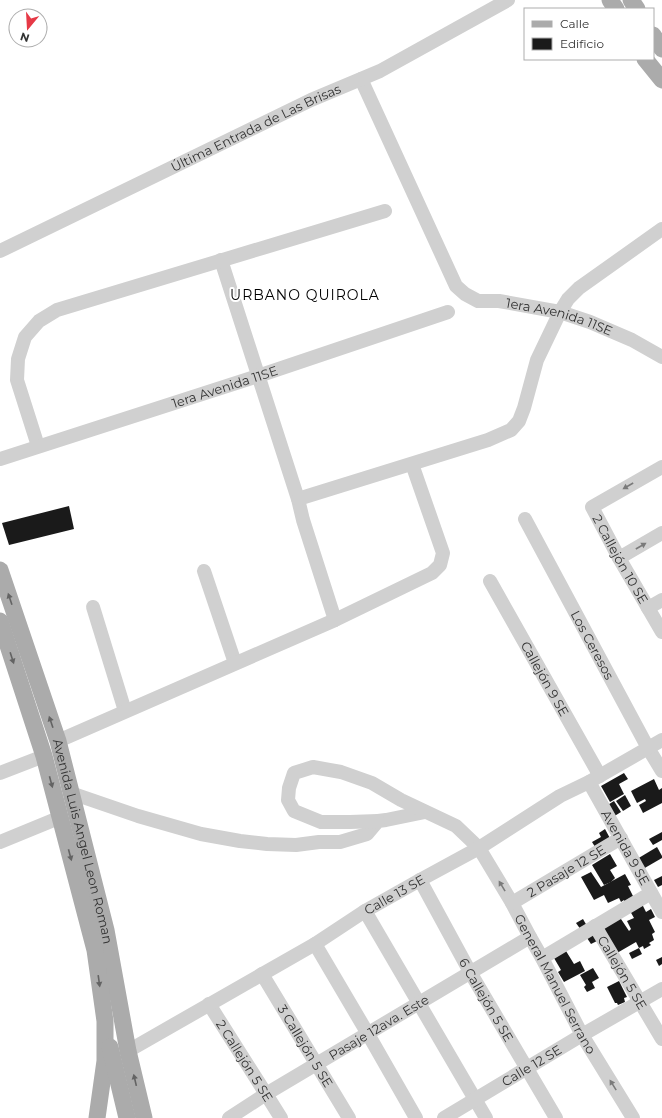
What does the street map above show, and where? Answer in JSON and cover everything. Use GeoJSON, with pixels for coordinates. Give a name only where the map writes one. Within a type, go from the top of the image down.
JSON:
{"type":"FeatureCollection","features":[{"type":"Feature","properties":{"kind":"main road"},"geometry":{"type":"LineString","coordinates":[[654,37],[662,49]]}},
{"type":"Feature","properties":{"kind":"main road"},"geometry":{"type":"LineString","coordinates":[[646,60],[662,80]]}},
{"type":"Feature","properties":{"kind":"main road","name":"Avenida Luis Angel Leon Roman"},"geometry":{"type":"LineString","coordinates":[[0,570],[58,740],[106,930],[128,1052],[144,1118]]}},
{"type":"Feature","properties":{"kind":"main road","name":"Avenida Luis Angel Leon Roman"},"geometry":{"type":"LineString","coordinates":[[0,621],[44,756],[95,950],[105,1021],[127,1118]]}},
{"type":"Feature","properties":{"kind":"main road","name":"Avenida Luis Angel Leon Roman"},"geometry":{"type":"LineString","coordinates":[[97,1118],[104,1061],[105,1021]]}},
{"type":"Feature","properties":{"kind":"street","name":"Última Entrada de Las Brisas"},"geometry":{"type":"LineString","coordinates":[[0,251],[312,100],[380,71],[508,0]]}},
{"type":"Feature","properties":{"kind":"street","name":"1era Avenida 11SE"},"geometry":{"type":"LineString","coordinates":[[361,79],[456,286],[465,294],[478,301],[499,301],[560,312],[590,322],[632,340],[662,357]]}},
{"type":"Feature","properties":{"kind":"street"},"geometry":{"type":"LineString","coordinates":[[38,446],[17,380],[18,359],[25,338],[39,321],[57,310],[385,211]]}},
{"type":"Feature","properties":{"kind":"street"},"geometry":{"type":"LineString","coordinates":[[298,499],[488,440],[512,430],[519,421],[524,408],[537,360],[560,312],[568,299],[579,288],[662,229]]}},
{"type":"Feature","properties":{"kind":"street"},"geometry":{"type":"LineString","coordinates":[[222,260],[335,620]]}},
{"type":"Feature","properties":{"kind":"street","name":"1era Avenida 11SE"},"geometry":{"type":"LineString","coordinates":[[0,459],[258,376],[448,312]]}},
{"type":"Feature","properties":{"kind":"street"},"geometry":{"type":"LineString","coordinates":[[58,740],[335,620],[432,573],[440,565],[443,553],[412,464]]}},
{"type":"Feature","properties":{"kind":"street","name":"2 Callejón 10 SE"},"geometry":{"type":"LineString","coordinates":[[662,467],[592,507],[619,558],[662,632]]}},
{"type":"Feature","properties":{"kind":"street","name":"Los Ceresos"},"geometry":{"type":"LineString","coordinates":[[525,519],[648,748],[662,771]]}},
{"type":"Feature","properties":{"kind":"street"},"geometry":{"type":"LineString","coordinates":[[619,558],[662,533]]}},
{"type":"Feature","properties":{"kind":"street"},"geometry":{"type":"LineString","coordinates":[[204,571],[235,664]]}},
{"type":"Feature","properties":{"kind":"street","name":"Callejón 9 SE"},"geometry":{"type":"LineString","coordinates":[[490,581],[594,779]]}},
{"type":"Feature","properties":{"kind":"street"},"geometry":{"type":"LineString","coordinates":[[648,608],[662,600]]}},
{"type":"Feature","properties":{"kind":"street"},"geometry":{"type":"LineString","coordinates":[[93,606],[125,711]]}},
{"type":"Feature","properties":{"kind":"street","name":"Calle 13 SE"},"geometry":{"type":"LineString","coordinates":[[128,1052],[315,944],[365,911],[478,848],[560,796],[594,779],[662,740]]}},
{"type":"Feature","properties":{"kind":"street"},"geometry":{"type":"LineString","coordinates":[[0,773],[44,756]]}},
{"type":"Feature","properties":{"kind":"street","name":"General Manuel Serrano"},"geometry":{"type":"LineString","coordinates":[[378,821],[321,822],[294,811],[288,800],[289,788],[294,773],[313,767],[341,772],[372,783],[425,812],[456,826],[478,848],[512,902],[582,1035],[633,1118]]}},
{"type":"Feature","properties":{"kind":"street","name":"Avenida 9 SE"},"geometry":{"type":"LineString","coordinates":[[594,779],[621,838],[662,912]]}},
{"type":"Feature","properties":{"kind":"street"},"geometry":{"type":"LineString","coordinates":[[71,793],[138,816],[201,834],[267,844],[296,845],[319,842],[340,842],[367,834],[378,821],[425,812]]}},
{"type":"Feature","properties":{"kind":"street"},"geometry":{"type":"LineString","coordinates":[[0,842],[61,817]]}},
{"type":"Feature","properties":{"kind":"street","name":"2 Pasaje 12 SE"},"geometry":{"type":"LineString","coordinates":[[512,902],[621,838]]}},
{"type":"Feature","properties":{"kind":"street","name":"6 Callejón 5 SE"},"geometry":{"type":"LineString","coordinates":[[420,880],[470,972],[556,1118]]}},
{"type":"Feature","properties":{"kind":"street"},"geometry":{"type":"LineString","coordinates":[[542,958],[651,893]]}},
{"type":"Feature","properties":{"kind":"street"},"geometry":{"type":"LineString","coordinates":[[365,911],[486,1118]]}},
{"type":"Feature","properties":{"kind":"street","name":"Callejón 5 SE"},"geometry":{"type":"LineString","coordinates":[[595,926],[662,1039]]}},
{"type":"Feature","properties":{"kind":"street","name":"Pasaje 12ava. Este"},"geometry":{"type":"LineString","coordinates":[[229,1118],[316,1064],[530,938]]}},
{"type":"Feature","properties":{"kind":"street"},"geometry":{"type":"LineString","coordinates":[[315,944],[416,1118]]}},
{"type":"Feature","properties":{"kind":"street","name":"3 Callejón 5 SE"},"geometry":{"type":"LineString","coordinates":[[262,974],[349,1118]]}},
{"type":"Feature","properties":{"kind":"street","name":"Calle 12 SE"},"geometry":{"type":"LineString","coordinates":[[444,1118],[526,1068],[662,989]]}},
{"type":"Feature","properties":{"kind":"street","name":"2 Callejón 5 SE"},"geometry":{"type":"LineString","coordinates":[[209,1004],[281,1118]]}},
{"type":"Feature","properties":{"kind":"building"},"geometry":{"type":"Polygon","coordinates":[[[69,506],[74,529],[9,545],[2,523],[69,506]]]}},
{"type":"Feature","properties":{"kind":"building"},"geometry":{"type":"Polygon","coordinates":[[[624,773],[628,779],[619,784],[624,794],[610,802],[601,786],[624,773]]]}},
{"type":"Feature","properties":{"kind":"building"},"geometry":{"type":"Polygon","coordinates":[[[654,779],[659,790],[662,788],[662,803],[643,813],[639,805],[646,801],[645,799],[637,803],[631,791],[654,779]]]}},
{"type":"Feature","properties":{"kind":"building"},"geometry":{"type":"Polygon","coordinates":[[[625,795],[631,806],[623,811],[616,801],[625,795]]]}},
{"type":"Feature","properties":{"kind":"building"},"geometry":{"type":"Polygon","coordinates":[[[614,801],[621,812],[613,817],[606,806],[614,801]]]}},
{"type":"Feature","properties":{"kind":"building"},"geometry":{"type":"Polygon","coordinates":[[[605,829],[612,842],[597,850],[592,842],[601,837],[599,833],[605,829]]]}},
{"type":"Feature","properties":{"kind":"building"},"geometry":{"type":"Polygon","coordinates":[[[662,832],[662,840],[653,845],[649,839],[662,832]]]}},
{"type":"Feature","properties":{"kind":"building"},"geometry":{"type":"Polygon","coordinates":[[[657,847],[662,858],[643,869],[637,859],[657,847]]]}},
{"type":"Feature","properties":{"kind":"building"},"geometry":{"type":"Polygon","coordinates":[[[610,854],[617,866],[610,870],[615,878],[611,882],[604,885],[592,865],[610,854]]]}},
{"type":"Feature","properties":{"kind":"building"},"geometry":{"type":"Polygon","coordinates":[[[591,872],[601,887],[625,874],[631,885],[628,886],[634,898],[625,903],[624,900],[621,902],[619,898],[608,903],[604,895],[594,900],[581,877],[591,872]]]}},
{"type":"Feature","properties":{"kind":"building"},"geometry":{"type":"Polygon","coordinates":[[[662,876],[662,885],[658,887],[654,880],[662,876]]]}},
{"type":"Feature","properties":{"kind":"building"},"geometry":{"type":"Polygon","coordinates":[[[642,904],[646,912],[651,909],[655,917],[649,920],[655,932],[652,934],[654,940],[649,943],[651,945],[644,949],[643,946],[639,948],[636,942],[617,953],[601,927],[619,916],[629,931],[631,929],[627,921],[634,918],[630,911],[642,904]]]}},
{"type":"Feature","properties":{"kind":"building"},"geometry":{"type":"Polygon","coordinates":[[[583,919],[587,926],[581,930],[576,923],[583,919]]]}},
{"type":"Feature","properties":{"kind":"building"},"geometry":{"type":"Polygon","coordinates":[[[593,931],[599,940],[591,944],[585,935],[593,931]]]}},
{"type":"Feature","properties":{"kind":"building"},"geometry":{"type":"Polygon","coordinates":[[[639,948],[642,954],[632,959],[629,953],[639,948]]]}},
{"type":"Feature","properties":{"kind":"building"},"geometry":{"type":"Polygon","coordinates":[[[566,951],[574,964],[580,961],[585,971],[564,982],[558,972],[561,970],[554,958],[566,951]]]}},
{"type":"Feature","properties":{"kind":"building"},"geometry":{"type":"Polygon","coordinates":[[[662,957],[662,964],[659,966],[656,960],[662,957]]]}},
{"type":"Feature","properties":{"kind":"building"},"geometry":{"type":"Polygon","coordinates":[[[593,968],[599,978],[592,982],[595,988],[587,992],[584,987],[586,985],[580,975],[593,968]]]}},
{"type":"Feature","properties":{"kind":"building"},"geometry":{"type":"Polygon","coordinates":[[[619,981],[627,997],[624,998],[625,1002],[618,1005],[615,1003],[607,987],[619,981]]]}},
{"type":"Feature","properties":{"kind":"district","name":"URBANO QUIROLA"},"geometry":{"type":"Point","coordinates":[305,295]}}]}
